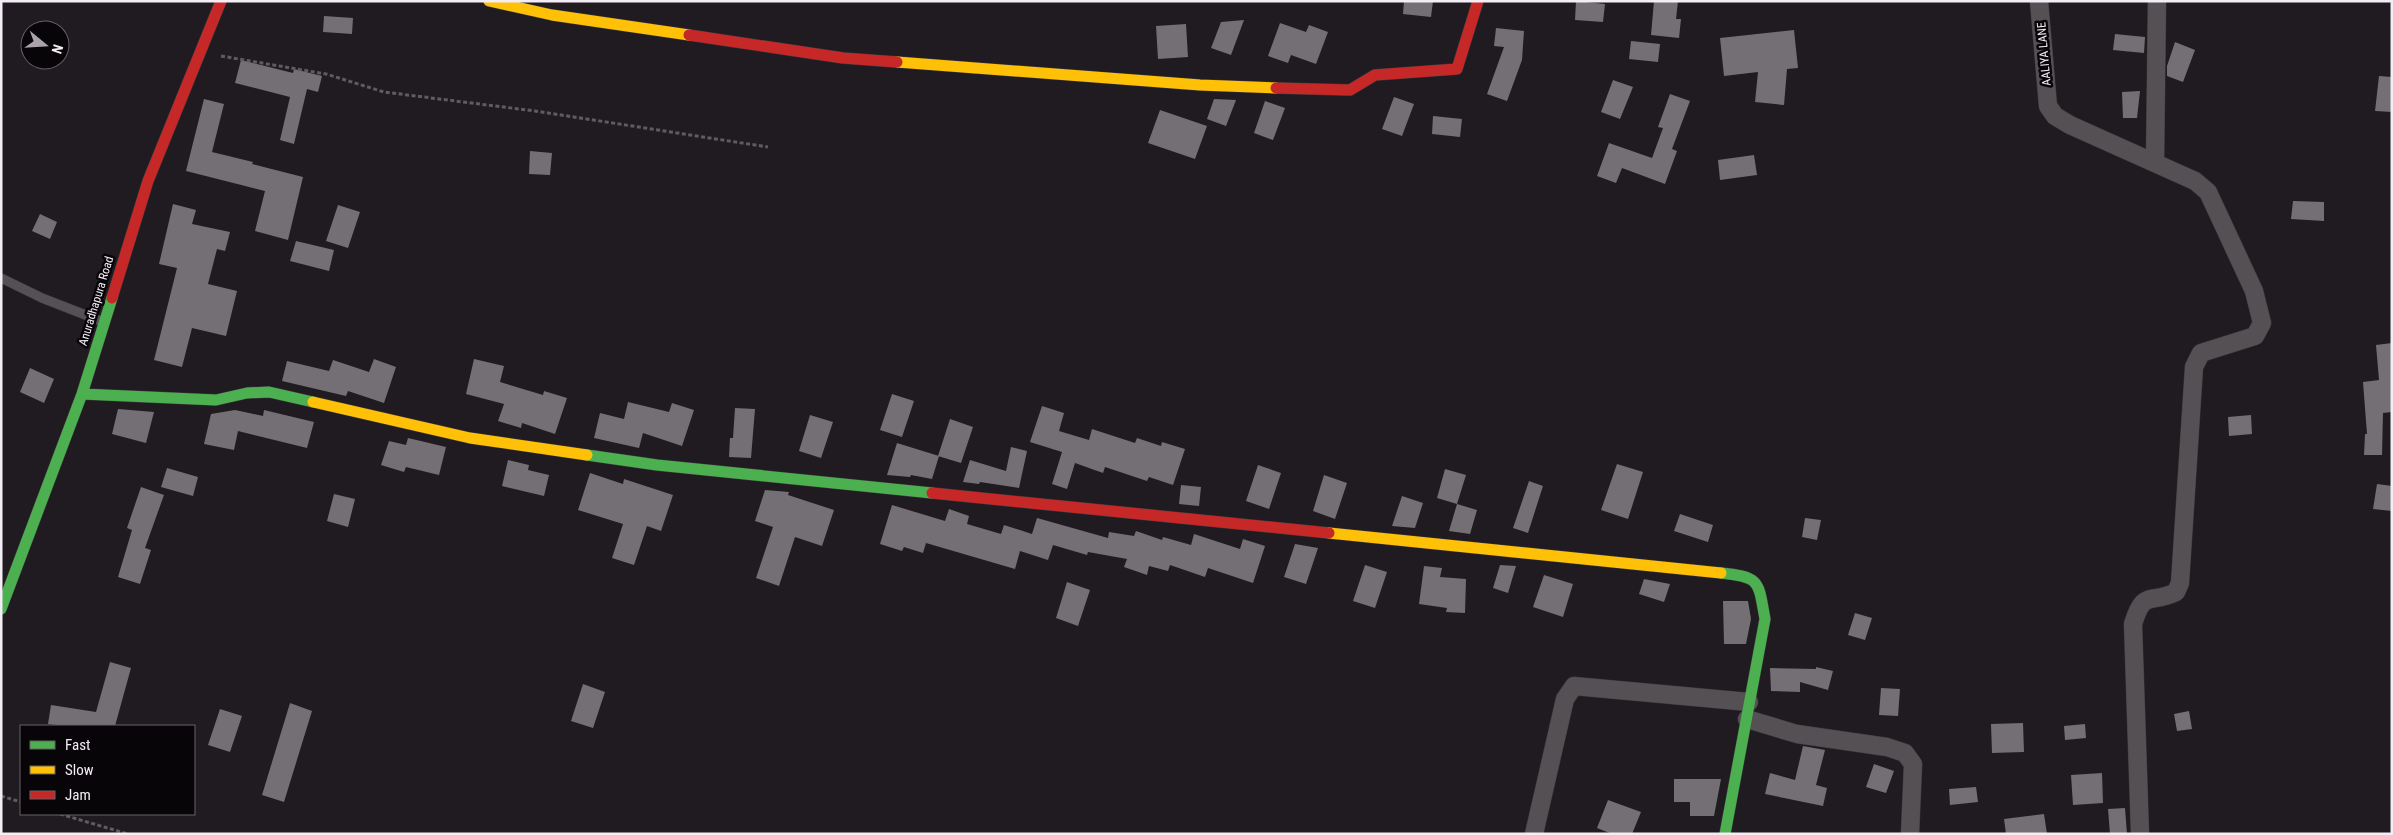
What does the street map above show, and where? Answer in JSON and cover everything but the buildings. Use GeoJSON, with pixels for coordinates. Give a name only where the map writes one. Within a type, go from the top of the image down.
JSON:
{"type":"FeatureCollection","features":[{"type":"Feature","properties":{"kind":"main road","name":"Anuradhapura Road"},"geometry":{"type":"LineString","coordinates":[[1,610],[82,394],[148,181],[221,1]]}},
{"type":"Feature","properties":{"kind":"main road"},"geometry":{"type":"LineString","coordinates":[[489,1],[552,15],[843,58],[1200,85],[1350,90],[1375,75],[1457,69],[1478,1]]}},
{"type":"Feature","properties":{"kind":"main road"},"geometry":{"type":"LineString","coordinates":[[82,394],[216,400],[247,393],[269,392],[470,438],[656,466],[1747,576],[1759,586],[1764,619],[1726,834]]}},
{"type":"Feature","properties":{"kind":"street","name":"AALIYA LANE"},"geometry":{"type":"LineString","coordinates":[[2039,1],[2048,106],[2055,116],[2070,125],[2155,162]]}},
{"type":"Feature","properties":{"kind":"street"},"geometry":{"type":"LineString","coordinates":[[2140,834],[2133,624],[2138,607],[2146,599],[2169,596],[2176,592],[2180,583],[2194,367],[2201,353],[2255,336],[2262,323],[2254,291],[2208,192],[2195,181],[2155,162],[2157,1]]}},
{"type":"Feature","properties":{"kind":"street"},"geometry":{"type":"LineString","coordinates":[[1534,834],[1565,699],[1574,686],[1748,711],[1798,734],[1887,747],[1905,753],[1913,764],[1910,834]]}},
{"type":"Feature","properties":{"kind":"lane"},"geometry":{"type":"LineString","coordinates":[[1,278],[42,298],[104,322]]}},
{"type":"Feature","properties":{"kind":"path"},"geometry":{"type":"LineString","coordinates":[[201,52],[326,74],[384,92],[535,111],[768,147]]}},
{"type":"Feature","properties":{"kind":"path"},"geometry":{"type":"LineString","coordinates":[[1,796],[20,802]]}},
{"type":"Feature","properties":{"kind":"path"},"geometry":{"type":"LineString","coordinates":[[63,815],[128,834]]}},
{"type":"Feature","properties":{"kind":"traffic: fast"},"geometry":{"type":"LineString","coordinates":[[1,609],[82,394],[112,298]]}},
{"type":"Feature","properties":{"kind":"traffic: fast"},"geometry":{"type":"LineString","coordinates":[[82,394],[216,400],[247,393],[269,392],[313,402]]}},
{"type":"Feature","properties":{"kind":"traffic: fast"},"geometry":{"type":"LineString","coordinates":[[587,455],[657,465],[932,493]]}},
{"type":"Feature","properties":{"kind":"traffic: fast"},"geometry":{"type":"LineString","coordinates":[[1721,573],[1751,579],[1755,583],[1761,596],[1765,619],[1725,834]]}},
{"type":"Feature","properties":{"kind":"traffic: slow"},"geometry":{"type":"LineString","coordinates":[[489,1],[552,15],[689,35]]}},
{"type":"Feature","properties":{"kind":"traffic: slow"},"geometry":{"type":"LineString","coordinates":[[897,62],[1200,85],[1276,88]]}},
{"type":"Feature","properties":{"kind":"traffic: slow"},"geometry":{"type":"LineString","coordinates":[[313,402],[470,438],[587,455]]}},
{"type":"Feature","properties":{"kind":"traffic: slow"},"geometry":{"type":"LineString","coordinates":[[1329,533],[1721,573]]}},
{"type":"Feature","properties":{"kind":"traffic: jam"},"geometry":{"type":"LineString","coordinates":[[112,298],[148,181],[221,1]]}},
{"type":"Feature","properties":{"kind":"traffic: jam"},"geometry":{"type":"LineString","coordinates":[[1276,88],[1350,90],[1375,75],[1457,69],[1478,1]]}},
{"type":"Feature","properties":{"kind":"traffic: jam"},"geometry":{"type":"LineString","coordinates":[[689,35],[843,58],[897,62]]}},
{"type":"Feature","properties":{"kind":"traffic: jam"},"geometry":{"type":"LineString","coordinates":[[932,493],[1329,533]]}}]}
